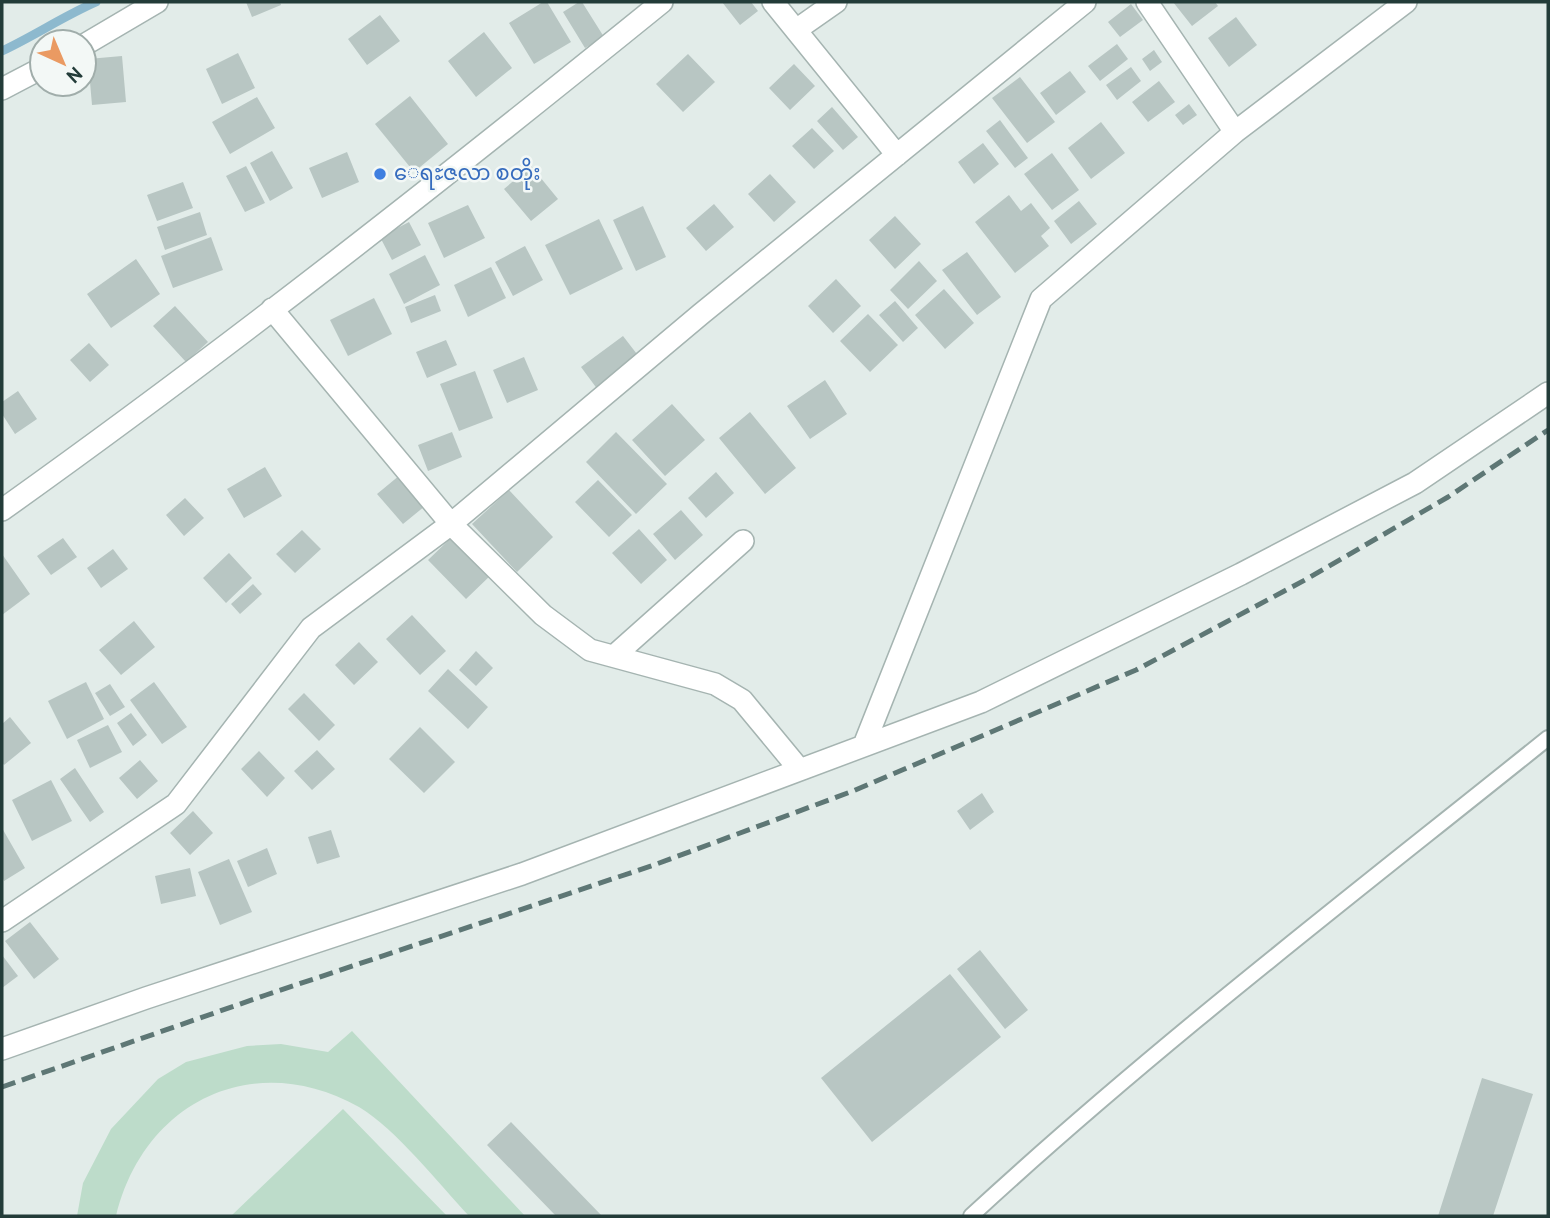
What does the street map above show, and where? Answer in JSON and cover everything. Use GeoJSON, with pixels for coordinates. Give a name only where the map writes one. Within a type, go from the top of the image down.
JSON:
{"type":"FeatureCollection","features":[{"type":"Feature","properties":{"kind":"street"},"geometry":{"type":"LineString","coordinates":[[98,37],[157,2]]}},
{"type":"Feature","properties":{"kind":"street"},"geometry":{"type":"LineString","coordinates":[[2,510],[132,417],[486,144],[662,2]]}},
{"type":"Feature","properties":{"kind":"street"},"geometry":{"type":"LineString","coordinates":[[773,2],[897,155]]}},
{"type":"Feature","properties":{"kind":"street"},"geometry":{"type":"LineString","coordinates":[[796,30],[836,2]]}},
{"type":"Feature","properties":{"kind":"street"},"geometry":{"type":"LineString","coordinates":[[2,921],[176,804],[311,628],[451,524],[701,314],[1085,2]]}},
{"type":"Feature","properties":{"kind":"street"},"geometry":{"type":"LineString","coordinates":[[1147,2],[1236,132]]}},
{"type":"Feature","properties":{"kind":"street"},"geometry":{"type":"LineString","coordinates":[[864,745],[1041,299],[1236,132],[1406,2]]}},
{"type":"Feature","properties":{"kind":"street"},"geometry":{"type":"LineString","coordinates":[[2,89],[28,75]]}},
{"type":"Feature","properties":{"kind":"street"},"geometry":{"type":"LineString","coordinates":[[272,309],[451,524],[543,615],[590,650],[715,684],[742,700],[799,769]]}},
{"type":"Feature","properties":{"kind":"street"},"geometry":{"type":"LineString","coordinates":[[2,1049],[146,998],[522,874],[981,702],[1241,574],[1415,483],[1548,393]]}},
{"type":"Feature","properties":{"kind":"street"},"geometry":{"type":"LineString","coordinates":[[614,656],[743,541]]}},
{"type":"Feature","properties":{"kind":"lane"},"geometry":{"type":"LineString","coordinates":[[971,1216],[1022,1169],[1225,997],[1548,738]]}},
{"type":"Feature","properties":{"kind":"green space"},"geometry":{"type":"Polygon","coordinates":[[[352,1031],[525,1216],[469,1216],[388,1129],[359,1107],[320,1090],[281,1083],[243,1085],[209,1096],[178,1115],[151,1142],[130,1176],[116,1216],[77,1216],[83,1183],[111,1129],[158,1079],[186,1062],[247,1046],[281,1044],[328,1052],[352,1031]]]}},
{"type":"Feature","properties":{"kind":"green space"},"geometry":{"type":"Polygon","coordinates":[[[343,1109],[447,1216],[231,1216],[343,1109]]]}},
{"type":"Feature","properties":{"kind":"building"},"geometry":{"type":"Polygon","coordinates":[[[246,2],[280,2],[281,5],[252,17],[246,2]]]}},
{"type":"Feature","properties":{"kind":"building"},"geometry":{"type":"Polygon","coordinates":[[[547,2],[571,42],[534,64],[509,23],[547,2]]]}},
{"type":"Feature","properties":{"kind":"building"},"geometry":{"type":"Polygon","coordinates":[[[582,2],[604,37],[585,48],[563,12],[582,2]]]}},
{"type":"Feature","properties":{"kind":"building"},"geometry":{"type":"Polygon","coordinates":[[[722,2],[751,2],[758,11],[740,25],[722,2]]]}},
{"type":"Feature","properties":{"kind":"building"},"geometry":{"type":"Polygon","coordinates":[[[1173,2],[1215,2],[1218,6],[1192,26],[1173,2]]]}},
{"type":"Feature","properties":{"kind":"building"},"geometry":{"type":"Polygon","coordinates":[[[1131,4],[1143,20],[1120,37],[1108,22],[1131,4]]]}},
{"type":"Feature","properties":{"kind":"building"},"geometry":{"type":"Polygon","coordinates":[[[380,15],[400,41],[367,65],[348,39],[380,15]]]}},
{"type":"Feature","properties":{"kind":"building"},"geometry":{"type":"Polygon","coordinates":[[[1236,17],[1257,45],[1229,67],[1208,38],[1236,17]]]}},
{"type":"Feature","properties":{"kind":"building"},"geometry":{"type":"Polygon","coordinates":[[[484,32],[512,68],[476,97],[448,61],[484,32]]]}},
{"type":"Feature","properties":{"kind":"building"},"geometry":{"type":"Polygon","coordinates":[[[1117,44],[1128,59],[1100,81],[1088,66],[1117,44]]]}},
{"type":"Feature","properties":{"kind":"building"},"geometry":{"type":"Polygon","coordinates":[[[1154,50],[1162,62],[1150,71],[1142,59],[1154,50]]]}},
{"type":"Feature","properties":{"kind":"building"},"geometry":{"type":"Polygon","coordinates":[[[238,53],[255,88],[222,104],[206,69],[238,53]]]}},
{"type":"Feature","properties":{"kind":"building"},"geometry":{"type":"Polygon","coordinates":[[[688,54],[715,82],[683,112],[656,84],[688,54]]]}},
{"type":"Feature","properties":{"kind":"building"},"geometry":{"type":"Polygon","coordinates":[[[122,56],[126,102],[92,105],[91,98],[98,98],[98,58],[122,56]]]}},
{"type":"Feature","properties":{"kind":"building"},"geometry":{"type":"Polygon","coordinates":[[[794,64],[815,86],[790,110],[769,88],[794,64]]]}},
{"type":"Feature","properties":{"kind":"building"},"geometry":{"type":"Polygon","coordinates":[[[1131,67],[1141,81],[1117,100],[1106,85],[1131,67]]]}},
{"type":"Feature","properties":{"kind":"building"},"geometry":{"type":"Polygon","coordinates":[[[1070,71],[1086,92],[1056,115],[1040,93],[1070,71]]]}},
{"type":"Feature","properties":{"kind":"building"},"geometry":{"type":"Polygon","coordinates":[[[1020,77],[1055,122],[1027,143],[992,98],[1020,77]]]}},
{"type":"Feature","properties":{"kind":"building"},"geometry":{"type":"Polygon","coordinates":[[[1159,81],[1175,102],[1148,122],[1132,102],[1159,81]]]}},
{"type":"Feature","properties":{"kind":"building"},"geometry":{"type":"Polygon","coordinates":[[[410,96],[448,144],[414,172],[375,124],[410,96]]]}},
{"type":"Feature","properties":{"kind":"building"},"geometry":{"type":"Polygon","coordinates":[[[257,97],[275,128],[230,154],[212,122],[257,97]]]}},
{"type":"Feature","properties":{"kind":"building"},"geometry":{"type":"Polygon","coordinates":[[[1189,104],[1197,115],[1183,125],[1175,115],[1189,104]]]}},
{"type":"Feature","properties":{"kind":"building"},"geometry":{"type":"Polygon","coordinates":[[[832,107],[858,137],[843,150],[817,121],[832,107]]]}},
{"type":"Feature","properties":{"kind":"building"},"geometry":{"type":"Polygon","coordinates":[[[1000,120],[1028,158],[1015,168],[986,131],[1000,120]]]}},
{"type":"Feature","properties":{"kind":"building"},"geometry":{"type":"Polygon","coordinates":[[[1101,122],[1125,153],[1091,179],[1068,148],[1101,122]]]}},
{"type":"Feature","properties":{"kind":"building"},"geometry":{"type":"Polygon","coordinates":[[[812,128],[834,151],[814,169],[792,146],[812,128]]]}},
{"type":"Feature","properties":{"kind":"building"},"geometry":{"type":"Polygon","coordinates":[[[983,143],[999,164],[974,184],[958,162],[983,143]]]}},
{"type":"Feature","properties":{"kind":"building"},"geometry":{"type":"Polygon","coordinates":[[[272,151],[293,188],[270,201],[250,163],[272,151]]]}},
{"type":"Feature","properties":{"kind":"building"},"geometry":{"type":"Polygon","coordinates":[[[347,152],[359,182],[322,198],[309,168],[347,152]]]}},
{"type":"Feature","properties":{"kind":"building"},"geometry":{"type":"Polygon","coordinates":[[[1052,153],[1079,190],[1052,210],[1024,174],[1052,153]]]}},
{"type":"Feature","properties":{"kind":"building"},"geometry":{"type":"Polygon","coordinates":[[[246,166],[265,203],[245,212],[226,176],[246,166]]]}},
{"type":"Feature","properties":{"kind":"building"},"geometry":{"type":"Polygon","coordinates":[[[531,166],[558,199],[531,221],[504,189],[531,166]]]}},
{"type":"Feature","properties":{"kind":"building"},"geometry":{"type":"Polygon","coordinates":[[[770,174],[796,202],[774,222],[748,194],[770,174]]]}},
{"type":"Feature","properties":{"kind":"building"},"geometry":{"type":"Polygon","coordinates":[[[183,182],[193,208],[157,221],[147,195],[183,182]]]}},
{"type":"Feature","properties":{"kind":"building"},"geometry":{"type":"Polygon","coordinates":[[[1009,195],[1021,211],[1031,203],[1050,228],[1041,236],[1049,246],[1015,273],[975,222],[1009,195]]]}},
{"type":"Feature","properties":{"kind":"building"},"geometry":{"type":"Polygon","coordinates":[[[1079,201],[1097,224],[1071,244],[1054,221],[1079,201]]]}},
{"type":"Feature","properties":{"kind":"building"},"geometry":{"type":"Polygon","coordinates":[[[714,204],[734,227],[706,251],[686,228],[714,204]]]}},
{"type":"Feature","properties":{"kind":"building"},"geometry":{"type":"Polygon","coordinates":[[[468,205],[485,238],[444,258],[428,223],[468,205]]]}},
{"type":"Feature","properties":{"kind":"building"},"geometry":{"type":"Polygon","coordinates":[[[643,206],[666,257],[636,271],[613,220],[643,206]]]}},
{"type":"Feature","properties":{"kind":"building"},"geometry":{"type":"Polygon","coordinates":[[[200,212],[207,235],[165,250],[157,227],[200,212]]]}},
{"type":"Feature","properties":{"kind":"building"},"geometry":{"type":"Polygon","coordinates":[[[895,216],[921,244],[895,269],[869,240],[895,216]]]}},
{"type":"Feature","properties":{"kind":"building"},"geometry":{"type":"Polygon","coordinates":[[[599,219],[623,269],[570,295],[545,245],[599,219]]]}},
{"type":"Feature","properties":{"kind":"building"},"geometry":{"type":"Polygon","coordinates":[[[409,222],[421,245],[392,260],[380,237],[409,222]]]}},
{"type":"Feature","properties":{"kind":"building"},"geometry":{"type":"Polygon","coordinates":[[[211,237],[223,270],[173,288],[161,256],[211,237]]]}},
{"type":"Feature","properties":{"kind":"building"},"geometry":{"type":"Polygon","coordinates":[[[525,246],[543,280],[513,296],[495,262],[525,246]]]}},
{"type":"Feature","properties":{"kind":"building"},"geometry":{"type":"Polygon","coordinates":[[[967,252],[1001,297],[977,315],[942,270],[967,252]]]}},
{"type":"Feature","properties":{"kind":"building"},"geometry":{"type":"Polygon","coordinates":[[[425,255],[440,285],[404,304],[389,274],[425,255]]]}},
{"type":"Feature","properties":{"kind":"building"},"geometry":{"type":"Polygon","coordinates":[[[136,259],[160,294],[111,328],[87,294],[136,259]]]}},
{"type":"Feature","properties":{"kind":"building"},"geometry":{"type":"Polygon","coordinates":[[[919,261],[937,281],[908,309],[890,290],[919,261]]]}},
{"type":"Feature","properties":{"kind":"building"},"geometry":{"type":"Polygon","coordinates":[[[491,267],[506,298],[468,317],[454,285],[491,267]]]}},
{"type":"Feature","properties":{"kind":"building"},"geometry":{"type":"Polygon","coordinates":[[[836,279],[861,306],[833,333],[808,306],[836,279]]]}},
{"type":"Feature","properties":{"kind":"building"},"geometry":{"type":"Polygon","coordinates":[[[944,289],[974,323],[945,349],[915,315],[944,289]]]}},
{"type":"Feature","properties":{"kind":"building"},"geometry":{"type":"Polygon","coordinates":[[[435,295],[441,311],[411,323],[405,307],[435,295]]]}},
{"type":"Feature","properties":{"kind":"building"},"geometry":{"type":"Polygon","coordinates":[[[374,298],[392,334],[348,356],[330,320],[374,298]]]}},
{"type":"Feature","properties":{"kind":"building"},"geometry":{"type":"Polygon","coordinates":[[[895,301],[918,328],[903,342],[879,315],[895,301]]]}},
{"type":"Feature","properties":{"kind":"building"},"geometry":{"type":"Polygon","coordinates":[[[175,306],[208,342],[186,362],[153,326],[175,306]]]}},
{"type":"Feature","properties":{"kind":"building"},"geometry":{"type":"Polygon","coordinates":[[[868,314],[898,345],[870,372],[840,341],[868,314]]]}},
{"type":"Feature","properties":{"kind":"building"},"geometry":{"type":"Polygon","coordinates":[[[623,336],[640,358],[598,390],[581,367],[623,336]]]}},
{"type":"Feature","properties":{"kind":"building"},"geometry":{"type":"Polygon","coordinates":[[[446,340],[457,365],[427,378],[416,352],[446,340]]]}},
{"type":"Feature","properties":{"kind":"building"},"geometry":{"type":"Polygon","coordinates":[[[89,343],[109,365],[90,382],[70,360],[89,343]]]}},
{"type":"Feature","properties":{"kind":"building"},"geometry":{"type":"Polygon","coordinates":[[[524,357],[538,390],[507,403],[493,370],[524,357]]]}},
{"type":"Feature","properties":{"kind":"building"},"geometry":{"type":"Polygon","coordinates":[[[475,371],[493,418],[459,431],[440,384],[475,371]]]}},
{"type":"Feature","properties":{"kind":"building"},"geometry":{"type":"Polygon","coordinates":[[[825,380],[847,414],[810,439],[787,406],[825,380]]]}},
{"type":"Feature","properties":{"kind":"building"},"geometry":{"type":"Polygon","coordinates":[[[18,391],[37,419],[15,434],[2,414],[2,402],[18,391]]]}},
{"type":"Feature","properties":{"kind":"building"},"geometry":{"type":"Polygon","coordinates":[[[672,404],[705,440],[665,476],[632,440],[672,404]]]}},
{"type":"Feature","properties":{"kind":"building"},"geometry":{"type":"Polygon","coordinates":[[[750,412],[796,468],[765,494],[719,438],[750,412]]]}},
{"type":"Feature","properties":{"kind":"building"},"geometry":{"type":"Polygon","coordinates":[[[452,432],[462,457],[428,471],[418,445],[452,432]]]}},
{"type":"Feature","properties":{"kind":"building"},"geometry":{"type":"Polygon","coordinates":[[[616,432],[667,484],[636,514],[586,462],[616,432]]]}},
{"type":"Feature","properties":{"kind":"building"},"geometry":{"type":"Polygon","coordinates":[[[265,467],[282,496],[244,518],[227,489],[265,467]]]}},
{"type":"Feature","properties":{"kind":"building"},"geometry":{"type":"Polygon","coordinates":[[[716,472],[734,493],[706,518],[688,498],[716,472]]]}},
{"type":"Feature","properties":{"kind":"building"},"geometry":{"type":"Polygon","coordinates":[[[400,475],[425,506],[403,524],[377,494],[400,475]]]}},
{"type":"Feature","properties":{"kind":"building"},"geometry":{"type":"Polygon","coordinates":[[[598,480],[632,515],[609,537],[575,502],[598,480]]]}},
{"type":"Feature","properties":{"kind":"building"},"geometry":{"type":"Polygon","coordinates":[[[509,490],[553,537],[517,572],[472,524],[509,490]]]}},
{"type":"Feature","properties":{"kind":"building"},"geometry":{"type":"Polygon","coordinates":[[[185,498],[204,518],[184,536],[166,515],[185,498]]]}},
{"type":"Feature","properties":{"kind":"building"},"geometry":{"type":"Polygon","coordinates":[[[681,510],[703,535],[675,560],[653,534],[681,510]]]}},
{"type":"Feature","properties":{"kind":"building"},"geometry":{"type":"Polygon","coordinates":[[[639,529],[667,560],[641,584],[612,553],[639,529]]]}},
{"type":"Feature","properties":{"kind":"building"},"geometry":{"type":"Polygon","coordinates":[[[302,530],[321,549],[295,573],[276,554],[302,530]]]}},
{"type":"Feature","properties":{"kind":"building"},"geometry":{"type":"Polygon","coordinates":[[[454,535],[492,574],[466,599],[428,560],[454,535]]]}},
{"type":"Feature","properties":{"kind":"building"},"geometry":{"type":"Polygon","coordinates":[[[63,538],[77,557],[51,575],[37,556],[63,538]]]}},
{"type":"Feature","properties":{"kind":"building"},"geometry":{"type":"Polygon","coordinates":[[[113,549],[128,569],[101,588],[87,568],[113,549]]]}},
{"type":"Feature","properties":{"kind":"building"},"geometry":{"type":"Polygon","coordinates":[[[229,553],[252,578],[226,603],[203,578],[229,553]]]}},
{"type":"Feature","properties":{"kind":"building"},"geometry":{"type":"Polygon","coordinates":[[[2,554],[30,594],[2,615],[2,554]]]}},
{"type":"Feature","properties":{"kind":"building"},"geometry":{"type":"Polygon","coordinates":[[[253,584],[262,594],[240,614],[231,604],[253,584]]]}},
{"type":"Feature","properties":{"kind":"building"},"geometry":{"type":"Polygon","coordinates":[[[412,615],[446,651],[420,675],[386,639],[412,615]]]}},
{"type":"Feature","properties":{"kind":"building"},"geometry":{"type":"Polygon","coordinates":[[[134,621],[155,647],[121,675],[99,650],[134,621]]]}},
{"type":"Feature","properties":{"kind":"building"},"geometry":{"type":"Polygon","coordinates":[[[359,642],[378,662],[354,685],[335,665],[359,642]]]}},
{"type":"Feature","properties":{"kind":"building"},"geometry":{"type":"Polygon","coordinates":[[[476,651],[493,668],[476,686],[459,670],[476,651]]]}},
{"type":"Feature","properties":{"kind":"building"},"geometry":{"type":"Polygon","coordinates":[[[448,669],[488,707],[468,729],[428,691],[448,669]]]}},
{"type":"Feature","properties":{"kind":"building"},"geometry":{"type":"Polygon","coordinates":[[[86,682],[104,719],[67,739],[48,701],[86,682]]]}},
{"type":"Feature","properties":{"kind":"building"},"geometry":{"type":"Polygon","coordinates":[[[154,682],[187,727],[162,744],[130,700],[154,682]]]}},
{"type":"Feature","properties":{"kind":"building"},"geometry":{"type":"Polygon","coordinates":[[[110,684],[125,707],[110,716],[95,693],[110,684]]]}},
{"type":"Feature","properties":{"kind":"building"},"geometry":{"type":"Polygon","coordinates":[[[304,693],[335,725],[319,741],[288,709],[304,693]]]}},
{"type":"Feature","properties":{"kind":"building"},"geometry":{"type":"Polygon","coordinates":[[[131,713],[147,735],[133,746],[117,723],[131,713]]]}},
{"type":"Feature","properties":{"kind":"building"},"geometry":{"type":"Polygon","coordinates":[[[10,717],[31,743],[4,765],[2,724],[10,717]]]}},
{"type":"Feature","properties":{"kind":"building"},"geometry":{"type":"Polygon","coordinates":[[[108,725],[122,752],[90,768],[77,740],[108,725]]]}},
{"type":"Feature","properties":{"kind":"building"},"geometry":{"type":"Polygon","coordinates":[[[420,727],[455,762],[424,793],[389,759],[420,727]]]}},
{"type":"Feature","properties":{"kind":"building"},"geometry":{"type":"Polygon","coordinates":[[[317,750],[335,769],[312,790],[294,771],[317,750]]]}},
{"type":"Feature","properties":{"kind":"building"},"geometry":{"type":"Polygon","coordinates":[[[259,751],[285,778],[267,797],[241,769],[259,751]]]}},
{"type":"Feature","properties":{"kind":"building"},"geometry":{"type":"Polygon","coordinates":[[[140,760],[158,781],[137,799],[119,778],[140,760]]]}},
{"type":"Feature","properties":{"kind":"building"},"geometry":{"type":"Polygon","coordinates":[[[75,768],[104,812],[90,822],[60,779],[75,768]]]}},
{"type":"Feature","properties":{"kind":"building"},"geometry":{"type":"Polygon","coordinates":[[[51,780],[72,821],[32,841],[12,800],[51,780]]]}},
{"type":"Feature","properties":{"kind":"building"},"geometry":{"type":"Polygon","coordinates":[[[982,793],[994,812],[970,830],[957,811],[982,793]]]}},
{"type":"Feature","properties":{"kind":"building"},"geometry":{"type":"Polygon","coordinates":[[[193,811],[213,833],[190,855],[170,833],[193,811]]]}},
{"type":"Feature","properties":{"kind":"building"},"geometry":{"type":"Polygon","coordinates":[[[2,828],[25,868],[4,881],[2,877],[2,828]]]}},
{"type":"Feature","properties":{"kind":"building"},"geometry":{"type":"Polygon","coordinates":[[[331,830],[340,857],[317,864],[308,837],[331,830]]]}},
{"type":"Feature","properties":{"kind":"building"},"geometry":{"type":"Polygon","coordinates":[[[267,848],[277,874],[248,887],[237,861],[267,848]]]}},
{"type":"Feature","properties":{"kind":"building"},"geometry":{"type":"Polygon","coordinates":[[[229,859],[252,912],[220,925],[198,872],[229,859]]]}},
{"type":"Feature","properties":{"kind":"building"},"geometry":{"type":"Polygon","coordinates":[[[190,868],[196,896],[161,904],[155,876],[190,868]]]}},
{"type":"Feature","properties":{"kind":"building"},"geometry":{"type":"Polygon","coordinates":[[[30,922],[59,959],[34,979],[5,941],[30,922]]]}},
{"type":"Feature","properties":{"kind":"building"},"geometry":{"type":"Polygon","coordinates":[[[980,950],[1028,1010],[1005,1029],[957,969],[980,950]]]}},
{"type":"Feature","properties":{"kind":"building"},"geometry":{"type":"Polygon","coordinates":[[[2,955],[18,976],[2,988],[2,955]]]}},
{"type":"Feature","properties":{"kind":"building"},"geometry":{"type":"Polygon","coordinates":[[[950,974],[1001,1037],[872,1142],[821,1078],[950,974]]]}},
{"type":"Feature","properties":{"kind":"building"},"geometry":{"type":"Polygon","coordinates":[[[1482,1078],[1533,1094],[1493,1216],[1438,1216],[1482,1078]]]}},
{"type":"Feature","properties":{"kind":"building"},"geometry":{"type":"Polygon","coordinates":[[[511,1122],[602,1216],[556,1216],[487,1145],[511,1122]]]}},
{"type":"Feature","properties":{"kind":"waterway"},"geometry":{"type":"LineString","coordinates":[[2,51],[96,2]]}},
{"type":"Feature","properties":{"kind":"railway"},"geometry":{"type":"LineString","coordinates":[[2,1087],[654,865],[853,791],[1136,670],[1305,580],[1448,497],[1548,430]]}},
{"type":"Feature","properties":{"kind":"place","name":"ေရႊဇလာ စတိုး"},"geometry":{"type":"Point","coordinates":[380,174]}}]}
